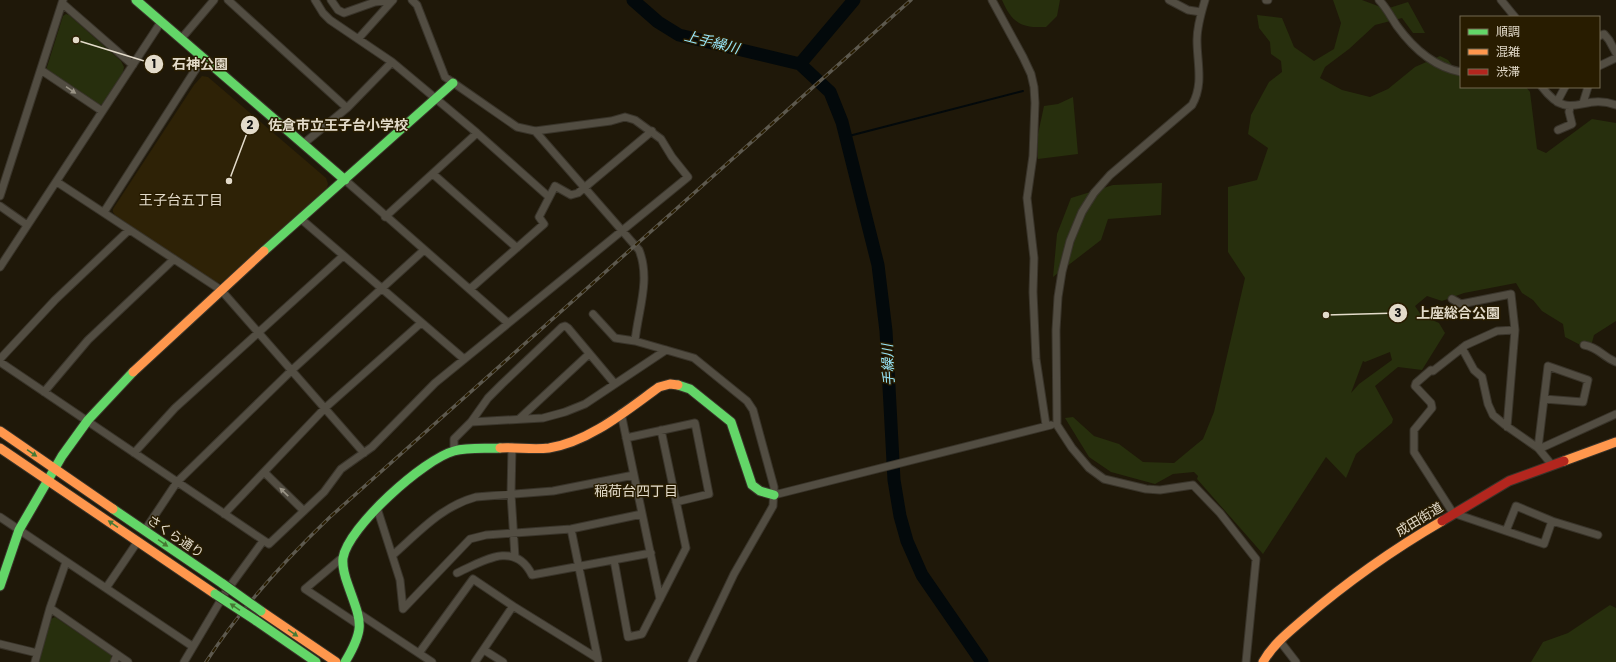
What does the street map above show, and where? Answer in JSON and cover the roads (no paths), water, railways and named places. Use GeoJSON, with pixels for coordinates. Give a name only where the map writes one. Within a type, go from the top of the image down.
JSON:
{"type":"FeatureCollection","features":[{"type":"Feature","properties":{"kind":"main road"},"geometry":{"type":"LineString","coordinates":[[136,0],[345,180]]}},
{"type":"Feature","properties":{"kind":"main road"},"geometry":{"type":"LineString","coordinates":[[0,586],[19,530],[54,468],[88,420],[134,371],[221,290],[453,83]]}},
{"type":"Feature","properties":{"kind":"main road"},"geometry":{"type":"LineString","coordinates":[[345,662],[357,641],[359,625],[358,613],[346,580],[343,557],[354,532],[377,508],[425,466],[454,451],[512,447],[548,448],[562,445],[600,428],[659,387],[670,384],[682,384],[690,388],[731,422],[737,436],[752,485],[760,491],[774,495]]}},
{"type":"Feature","properties":{"kind":"main road","name":"さくら通り"},"geometry":{"type":"LineString","coordinates":[[0,431],[336,662]]}},
{"type":"Feature","properties":{"kind":"main road","name":"成田街道"},"geometry":{"type":"LineString","coordinates":[[1263,662],[1268,653],[1279,640],[1320,605],[1387,554],[1453,513],[1509,481],[1616,442]]}},
{"type":"Feature","properties":{"kind":"main road","name":"さくら通り"},"geometry":{"type":"LineString","coordinates":[[0,448],[316,662]]}},
{"type":"Feature","properties":{"kind":"street"},"geometry":{"type":"LineString","coordinates":[[182,39],[214,0]]}},
{"type":"Feature","properties":{"kind":"street"},"geometry":{"type":"LineString","coordinates":[[228,0],[347,108]]}},
{"type":"Feature","properties":{"kind":"street"},"geometry":{"type":"LineString","coordinates":[[316,0],[330,20],[392,62],[477,133],[549,198]]}},
{"type":"Feature","properties":{"kind":"street"},"geometry":{"type":"LineString","coordinates":[[331,0],[338,10],[344,12],[375,2],[393,0]]}},
{"type":"Feature","properties":{"kind":"street"},"geometry":{"type":"LineString","coordinates":[[358,39],[393,0]]}},
{"type":"Feature","properties":{"kind":"street"},"geometry":{"type":"LineString","coordinates":[[130,230],[55,300],[0,361],[269,544],[324,492],[341,470],[364,453],[427,390],[688,177],[672,157],[661,139],[635,120],[625,117],[611,121],[535,131],[517,127],[453,83],[442,73],[417,5],[412,0]]}},
{"type":"Feature","properties":{"kind":"street"},"geometry":{"type":"LineString","coordinates":[[992,0],[1023,57],[1034,87],[1035,103],[1033,156],[1027,198],[1034,258],[1033,292],[1036,359],[1046,425]]}},
{"type":"Feature","properties":{"kind":"street"},"geometry":{"type":"LineString","coordinates":[[1169,0],[1188,10],[1201,12]]}},
{"type":"Feature","properties":{"kind":"street"},"geometry":{"type":"LineString","coordinates":[[1205,0],[1201,12],[1197,38],[1200,78],[1198,95],[1192,105],[1110,175],[1094,193],[1082,212],[1070,241],[1058,297],[1057,425],[1076,453],[1089,468],[1104,479],[1122,485],[1153,490],[1193,485],[1220,513],[1256,560],[1246,662]]}},
{"type":"Feature","properties":{"kind":"street"},"geometry":{"type":"LineString","coordinates":[[1379,0],[1399,28],[1422,53],[1442,67],[1460,72]]}},
{"type":"Feature","properties":{"kind":"street"},"geometry":{"type":"LineString","coordinates":[[1501,0],[1514,16]]}},
{"type":"Feature","properties":{"kind":"street"},"geometry":{"type":"LineString","coordinates":[[0,196],[62,2],[133,65]]}},
{"type":"Feature","properties":{"kind":"street"},"geometry":{"type":"LineString","coordinates":[[0,267],[161,22]]}},
{"type":"Feature","properties":{"kind":"street"},"geometry":{"type":"LineString","coordinates":[[1600,36],[1604,34],[1616,53]]}},
{"type":"Feature","properties":{"kind":"street"},"geometry":{"type":"LineString","coordinates":[[104,212],[203,58]]}},
{"type":"Feature","properties":{"kind":"street"},"geometry":{"type":"LineString","coordinates":[[1600,66],[1616,58]]}},
{"type":"Feature","properties":{"kind":"street"},"geometry":{"type":"LineString","coordinates":[[303,144],[347,108],[392,62]]}},
{"type":"Feature","properties":{"kind":"street"},"geometry":{"type":"LineString","coordinates":[[41,70],[102,111]]}},
{"type":"Feature","properties":{"kind":"street"},"geometry":{"type":"LineString","coordinates":[[1543,88],[1549,97],[1570,107],[1583,103],[1601,101],[1616,105]]}},
{"type":"Feature","properties":{"kind":"street"},"geometry":{"type":"LineString","coordinates":[[1557,102],[1564,88]]}},
{"type":"Feature","properties":{"kind":"street"},"geometry":{"type":"LineString","coordinates":[[1583,103],[1588,88]]}},
{"type":"Feature","properties":{"kind":"street"},"geometry":{"type":"LineString","coordinates":[[1558,130],[1572,124],[1569,112],[1570,107]]}},
{"type":"Feature","properties":{"kind":"street"},"geometry":{"type":"LineString","coordinates":[[535,131],[639,250],[644,263],[642,306],[636,325],[635,341]]}},
{"type":"Feature","properties":{"kind":"street"},"geometry":{"type":"LineString","coordinates":[[470,289],[544,224],[539,217],[556,186],[571,195],[578,193],[652,131]]}},
{"type":"Feature","properties":{"kind":"street"},"geometry":{"type":"LineString","coordinates":[[385,217],[477,133]]}},
{"type":"Feature","properties":{"kind":"street"},"geometry":{"type":"LineString","coordinates":[[433,174],[517,248]]}},
{"type":"Feature","properties":{"kind":"street"},"geometry":{"type":"LineString","coordinates":[[345,180],[385,217],[508,323]]}},
{"type":"Feature","properties":{"kind":"street"},"geometry":{"type":"LineString","coordinates":[[57,182],[221,290],[364,453]]}},
{"type":"Feature","properties":{"kind":"street"},"geometry":{"type":"LineString","coordinates":[[0,206],[27,225]]}},
{"type":"Feature","properties":{"kind":"street"},"geometry":{"type":"LineString","coordinates":[[301,219],[464,359]]}},
{"type":"Feature","properties":{"kind":"street"},"geometry":{"type":"LineString","coordinates":[[145,530],[177,482],[292,370],[424,250]]}},
{"type":"Feature","properties":{"kind":"street"},"geometry":{"type":"LineString","coordinates":[[134,453],[175,408],[343,256]]}},
{"type":"Feature","properties":{"kind":"street"},"geometry":{"type":"LineString","coordinates":[[44,392],[88,340],[174,259]]}},
{"type":"Feature","properties":{"kind":"street"},"geometry":{"type":"LineString","coordinates":[[1452,299],[1461,304],[1511,294],[1515,330],[1507,427]]}},
{"type":"Feature","properties":{"kind":"street"},"geometry":{"type":"LineString","coordinates":[[593,314],[615,338],[635,341],[694,358],[746,401],[753,410],[774,487],[773,506],[734,574],[692,662]]}},
{"type":"Feature","properties":{"kind":"street"},"geometry":{"type":"LineString","coordinates":[[224,514],[325,408],[421,322]]}},
{"type":"Feature","properties":{"kind":"street"},"geometry":{"type":"LineString","coordinates":[[454,451],[454,439],[471,422],[493,393],[562,327],[565,326],[568,328],[615,384]]}},
{"type":"Feature","properties":{"kind":"street"},"geometry":{"type":"LineString","coordinates":[[1515,330],[1497,331],[1462,348],[1433,371],[1431,370],[1415,386],[1431,403],[1432,408],[1414,430],[1414,452],[1453,513],[1544,544],[1552,521]]}},
{"type":"Feature","properties":{"kind":"street"},"geometry":{"type":"LineString","coordinates":[[1584,344],[1594,346],[1604,357],[1616,362]]}},
{"type":"Feature","properties":{"kind":"street"},"geometry":{"type":"LineString","coordinates":[[1462,348],[1474,370],[1482,377],[1488,404],[1493,415],[1507,427],[1539,448],[1552,465]]}},
{"type":"Feature","properties":{"kind":"street"},"geometry":{"type":"LineString","coordinates":[[471,422],[543,418],[564,412],[585,404],[666,350]]}},
{"type":"Feature","properties":{"kind":"street"},"geometry":{"type":"LineString","coordinates":[[519,419],[589,354]]}},
{"type":"Feature","properties":{"kind":"street"},"geometry":{"type":"LineString","coordinates":[[1539,448],[1544,399],[1548,366],[1588,380],[1583,402],[1544,399]]}},
{"type":"Feature","properties":{"kind":"street"},"geometry":{"type":"LineString","coordinates":[[621,413],[660,599]]}},
{"type":"Feature","properties":{"kind":"street"},"geometry":{"type":"LineString","coordinates":[[1539,448],[1616,414]]}},
{"type":"Feature","properties":{"kind":"street"},"geometry":{"type":"LineString","coordinates":[[626,438],[695,423],[710,494],[676,502]]}},
{"type":"Feature","properties":{"kind":"street"},"geometry":{"type":"LineString","coordinates":[[774,495],[1046,425],[1057,425]]}},
{"type":"Feature","properties":{"kind":"street"},"geometry":{"type":"LineString","coordinates":[[614,560],[628,637],[642,634],[686,548],[661,430]]}},
{"type":"Feature","properties":{"kind":"street"},"geometry":{"type":"LineString","coordinates":[[512,447],[511,494],[515,557]]}},
{"type":"Feature","properties":{"kind":"street"},"geometry":{"type":"LineString","coordinates":[[264,472],[304,511]]}},
{"type":"Feature","properties":{"kind":"street"},"geometry":{"type":"LineString","coordinates":[[393,555],[445,509],[465,500],[476,497],[553,491],[634,475]]}},
{"type":"Feature","properties":{"kind":"street"},"geometry":{"type":"LineString","coordinates":[[1506,531],[1516,506],[1552,521],[1598,536]]}},
{"type":"Feature","properties":{"kind":"street"},"geometry":{"type":"LineString","coordinates":[[377,508],[400,580],[403,609],[470,539],[486,535],[571,529],[642,514]]}},
{"type":"Feature","properties":{"kind":"street"},"geometry":{"type":"LineString","coordinates":[[0,517],[192,646]]}},
{"type":"Feature","properties":{"kind":"street"},"geometry":{"type":"LineString","coordinates":[[571,529],[598,660]]}},
{"type":"Feature","properties":{"kind":"street"},"geometry":{"type":"LineString","coordinates":[[106,588],[138,541]]}},
{"type":"Feature","properties":{"kind":"street"},"geometry":{"type":"LineString","coordinates":[[184,662],[192,646],[225,593],[263,541]]}},
{"type":"Feature","properties":{"kind":"street"},"geometry":{"type":"LineString","coordinates":[[457,573],[492,556],[515,557],[527,565],[532,575],[651,553]]}},
{"type":"Feature","properties":{"kind":"street"},"geometry":{"type":"LineString","coordinates":[[343,557],[305,589],[359,625]]}},
{"type":"Feature","properties":{"kind":"street"},"geometry":{"type":"LineString","coordinates":[[35,662],[50,608],[66,562]]}},
{"type":"Feature","properties":{"kind":"street"},"geometry":{"type":"LineString","coordinates":[[419,653],[473,579],[598,660]]}},
{"type":"Feature","properties":{"kind":"street"},"geometry":{"type":"LineString","coordinates":[[475,662],[513,606]]}},
{"type":"Feature","properties":{"kind":"street"},"geometry":{"type":"LineString","coordinates":[[50,608],[128,662]]}},
{"type":"Feature","properties":{"kind":"street"},"geometry":{"type":"LineString","coordinates":[[358,613],[432,662]]}},
{"type":"Feature","properties":{"kind":"street"},"geometry":{"type":"LineString","coordinates":[[1279,640],[1296,662]]}},
{"type":"Feature","properties":{"kind":"street"},"geometry":{"type":"LineString","coordinates":[[0,644],[37,654]]}},
{"type":"Feature","properties":{"kind":"street"},"geometry":{"type":"LineString","coordinates":[[484,650],[503,662]]}},
{"type":"Feature","properties":{"kind":"street"},"geometry":{"type":"LineString","coordinates":[[114,662],[117,655]]}},
{"type":"Feature","properties":{"kind":"waterway","name":"上手繰川"},"geometry":{"type":"LineString","coordinates":[[633,0],[658,22],[679,35],[800,64]]}},
{"type":"Feature","properties":{"kind":"waterway"},"geometry":{"type":"LineString","coordinates":[[800,64],[854,0]]}},
{"type":"Feature","properties":{"kind":"waterway","name":"手繰川"},"geometry":{"type":"LineString","coordinates":[[800,64],[830,92],[842,122],[878,265],[886,331],[894,480],[900,516],[907,541],[922,575],[982,662]]}},
{"type":"Feature","properties":{"kind":"waterway"},"geometry":{"type":"LineString","coordinates":[[845,137],[1023,91]]}},
{"type":"Feature","properties":{"kind":"railway"},"geometry":{"type":"LineString","coordinates":[[206,662],[219,642],[248,604],[296,551],[330,517],[911,0]]}},
{"type":"Feature","properties":{"kind":"place","name":"石神公園"},"geometry":{"type":"Point","coordinates":[76,40]}},
{"type":"Feature","properties":{"kind":"place","name":"佐倉市立王子台小学校"},"geometry":{"type":"Point","coordinates":[229,181]}},
{"type":"Feature","properties":{"kind":"place","name":"上座総合公園"},"geometry":{"type":"Point","coordinates":[1326,315]}},
{"type":"Feature","properties":{"kind":"district","name":"王子台五丁目"},"geometry":{"type":"Point","coordinates":[181,200]}},
{"type":"Feature","properties":{"kind":"district","name":"稲荷台四丁目"},"geometry":{"type":"Point","coordinates":[636,491]}}]}
